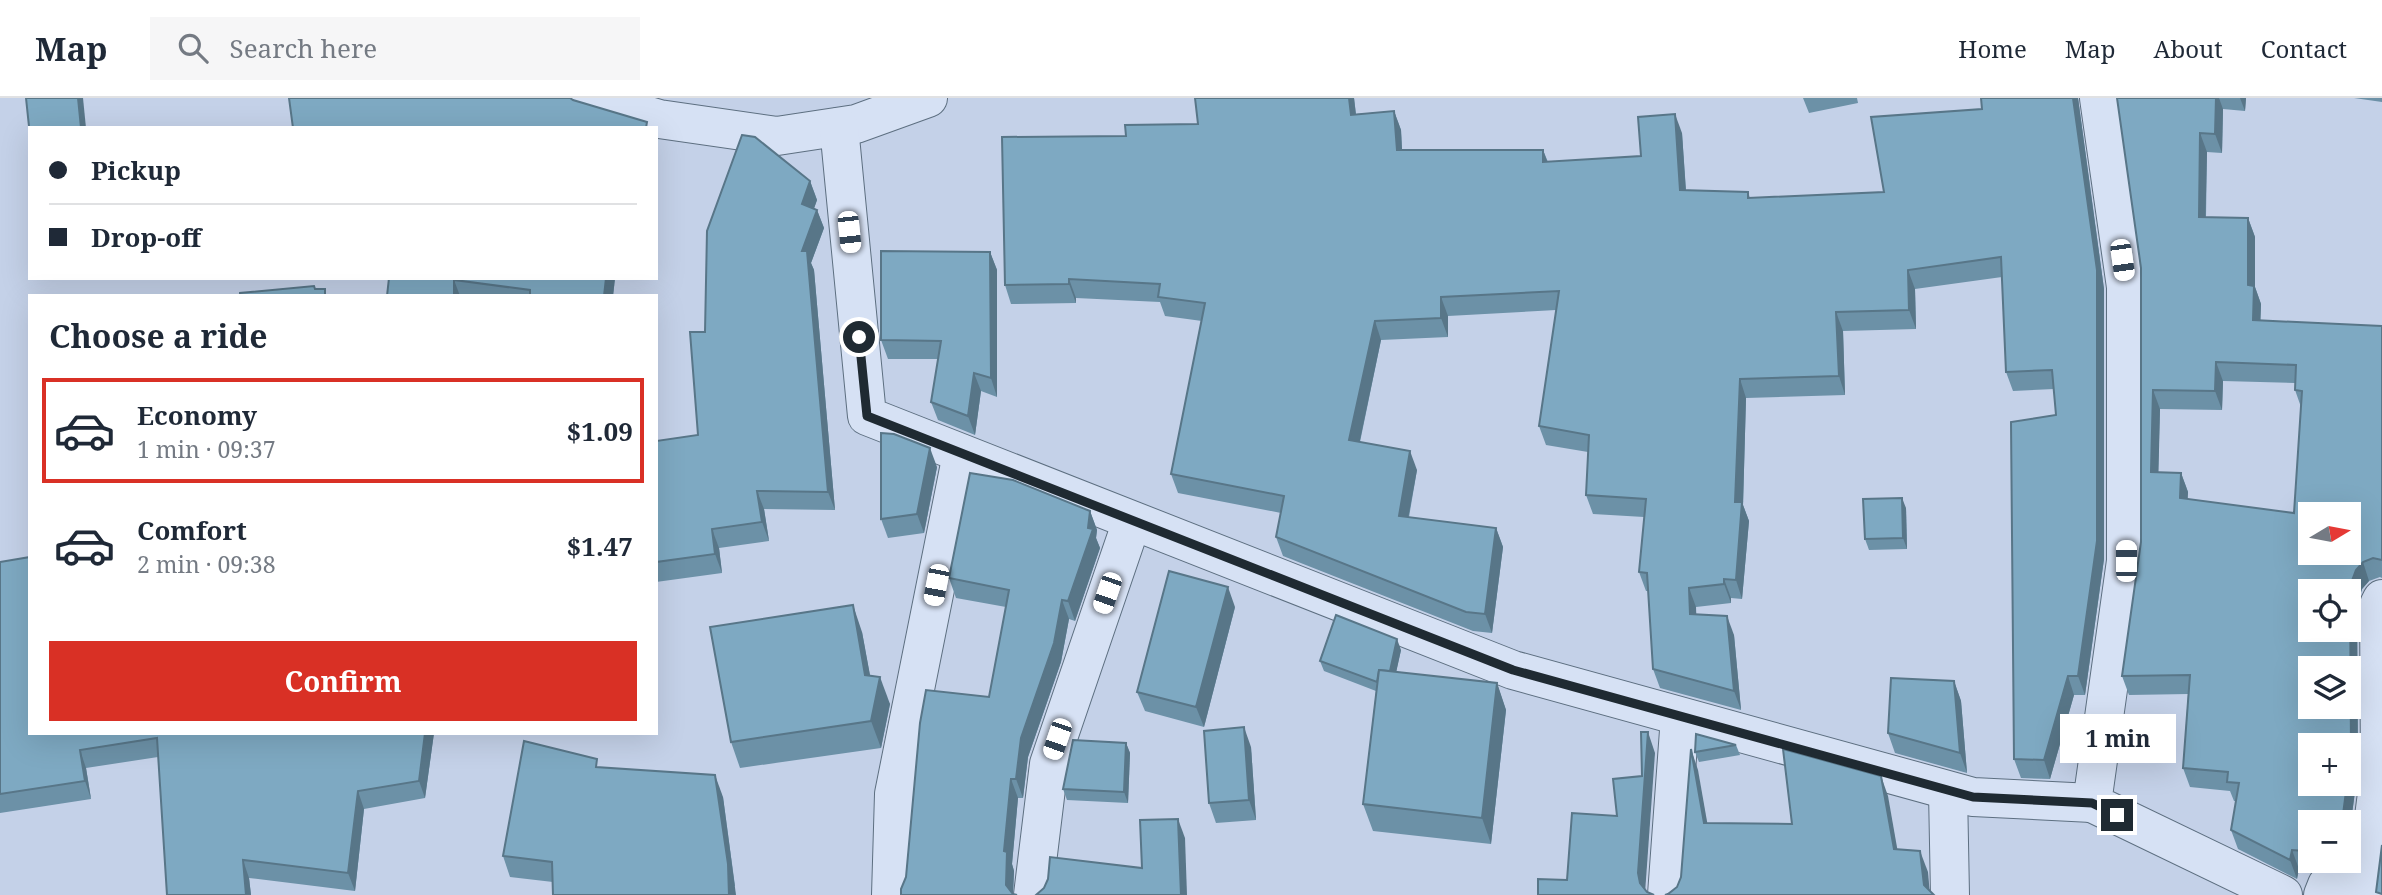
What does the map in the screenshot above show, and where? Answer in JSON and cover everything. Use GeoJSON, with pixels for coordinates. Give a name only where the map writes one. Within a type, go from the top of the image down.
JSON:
{"type":"FeatureCollection","features":[{"type":"Feature","properties":{"kind":"street"},"geometry":{"type":"LineString","coordinates":[[587,98],[659,119],[680,110],[777,136],[928,98]]}},
{"type":"Feature","properties":{"kind":"street"},"geometry":{"type":"LineString","coordinates":[[2092,803],[2126,561],[2126,287],[2099,98]]}},
{"type":"Feature","properties":{"kind":"street"},"geometry":{"type":"LineString","coordinates":[[849,116],[867,416],[1513,670],[1973,797],[2092,803],[2283,895]]}},
{"type":"Feature","properties":{"kind":"street"},"geometry":{"type":"LineString","coordinates":[[891,895],[894,794],[962,454]]}},
{"type":"Feature","properties":{"kind":"street"},"geometry":{"type":"LineString","coordinates":[[1033,895],[1049,764],[1132,521]]}},
{"type":"Feature","properties":{"kind":"street"},"geometry":{"type":"LineString","coordinates":[[2323,895],[2327,886],[2363,895],[2379,770],[2379,605],[2382,599]]}},
{"type":"Feature","properties":{"kind":"street"},"geometry":{"type":"LineString","coordinates":[[1667,895],[1680,717]]}},
{"type":"Feature","properties":{"kind":"street"},"geometry":{"type":"LineString","coordinates":[[1948,790],[1950,895]]}},
{"type":"Feature","properties":{"kind":"building"},"geometry":{"type":"Polygon","coordinates":[[[26,98],[78,98],[81,126],[29,126],[26,98]]]}},
{"type":"Feature","properties":{"kind":"building"},"geometry":{"type":"Polygon","coordinates":[[[289,98],[570,98],[647,122],[646,126],[293,126],[289,98]]]}},
{"type":"Feature","properties":{"kind":"building"},"geometry":{"type":"Polygon","coordinates":[[[1195,98],[1349,98],[1351,115],[1394,111],[1397,150],[1543,150],[1543,162],[1641,156],[1638,117],[1675,114],[1680,190],[1748,192],[1748,198],[1884,192],[1871,117],[1982,109],[1981,98],[2073,98],[2097,270],[2097,541],[2078,676],[2068,676],[2044,760],[2014,759],[2011,422],[2056,415],[2052,370],[2006,372],[2001,257],[1908,270],[1909,310],[1836,312],[1839,376],[1740,379],[1735,502],[1742,502],[1736,580],[1724,579],[1724,584],[1689,588],[1690,614],[1727,616],[1734,691],[1653,669],[1647,573],[1639,572],[1646,499],[1586,495],[1589,435],[1539,426],[1559,291],[1441,297],[1441,318],[1375,321],[1349,440],[1410,451],[1399,516],[1496,528],[1485,614],[1466,612],[1276,537],[1284,496],[1171,474],[1205,303],[1158,297],[1160,284],[1069,279],[1069,284],[1005,285],[1002,137],[1126,136],[1125,125],[1198,124],[1195,98]]]}},
{"type":"Feature","properties":{"kind":"building"},"geometry":{"type":"Polygon","coordinates":[[[2117,98],[2216,98],[2215,134],[2200,133],[2199,217],[2248,218],[2248,285],[2254,286],[2253,320],[2382,326],[2382,560],[2373,558],[2361,564],[2361,502],[2298,502],[2298,565],[2360,565],[2353,579],[2298,579],[2298,642],[2350,642],[2350,656],[2298,656],[2298,719],[2351,719],[2351,733],[2298,733],[2298,796],[2345,796],[2344,810],[2298,810],[2298,850],[2292,850],[2290,860],[2231,830],[2239,783],[2227,782],[2228,772],[2183,768],[2190,675],[2122,676],[2141,542],[2141,268],[2117,98]],[[2216,362],[2215,391],[2153,390],[2151,472],[2181,473],[2180,498],[2294,513],[2302,391],[2295,390],[2296,365],[2216,362]]]}},
{"type":"Feature","properties":{"kind":"building"},"geometry":{"type":"Polygon","coordinates":[[[742,135],[755,137],[810,181],[802,204],[817,210],[802,251],[807,251],[828,492],[757,491],[762,522],[712,529],[715,554],[658,562],[658,441],[698,435],[690,332],[705,332],[707,231],[742,135]]]}},
{"type":"Feature","properties":{"kind":"building"},"geometry":{"type":"Polygon","coordinates":[[[881,251],[990,252],[991,378],[974,373],[968,416],[931,402],[941,341],[881,340],[881,251]]]}},
{"type":"Feature","properties":{"kind":"building"},"geometry":{"type":"Polygon","coordinates":[[[389,280],[454,280],[454,294],[387,294],[389,280]]]}},
{"type":"Feature","properties":{"kind":"building"},"geometry":{"type":"Polygon","coordinates":[[[454,280],[606,280],[604,294],[530,294],[530,290],[454,280]]]}},
{"type":"Feature","properties":{"kind":"building"},"geometry":{"type":"Polygon","coordinates":[[[314,286],[315,289],[325,289],[325,294],[240,293],[314,286]]]}},
{"type":"Feature","properties":{"kind":"building"},"geometry":{"type":"Polygon","coordinates":[[[881,433],[894,434],[930,448],[917,514],[881,519],[881,433]]]}},
{"type":"Feature","properties":{"kind":"building"},"geometry":{"type":"Polygon","coordinates":[[[970,473],[1013,480],[1090,511],[1088,528],[1093,529],[1068,601],[1062,600],[1054,643],[1021,738],[1016,779],[1011,779],[1004,851],[1007,852],[1006,885],[1017,895],[901,895],[906,877],[920,723],[926,690],[989,697],[1009,590],[949,578],[970,473]]]}},
{"type":"Feature","properties":{"kind":"building"},"geometry":{"type":"Polygon","coordinates":[[[1902,498],[1903,538],[1865,539],[1863,499],[1902,498]]]}},
{"type":"Feature","properties":{"kind":"building"},"geometry":{"type":"Polygon","coordinates":[[[28,557],[28,735],[425,735],[419,781],[358,791],[348,873],[243,860],[246,895],[167,895],[157,738],[80,750],[85,781],[0,794],[0,562],[28,557]]]}},
{"type":"Feature","properties":{"kind":"building"},"geometry":{"type":"Polygon","coordinates":[[[1169,571],[1228,587],[1196,707],[1137,692],[1169,571]]]}},
{"type":"Feature","properties":{"kind":"building"},"geometry":{"type":"Polygon","coordinates":[[[853,605],[865,675],[880,677],[871,721],[731,742],[710,627],[853,605]]]}},
{"type":"Feature","properties":{"kind":"building"},"geometry":{"type":"Polygon","coordinates":[[[1336,615],[1397,639],[1390,671],[1379,670],[1377,682],[1320,661],[1336,615]]]}},
{"type":"Feature","properties":{"kind":"building"},"geometry":{"type":"Polygon","coordinates":[[[1379,670],[1497,683],[1482,818],[1363,804],[1379,670]]]}},
{"type":"Feature","properties":{"kind":"building"},"geometry":{"type":"Polygon","coordinates":[[[1891,678],[1954,681],[1960,753],[1888,733],[1891,678]]]}},
{"type":"Feature","properties":{"kind":"building"},"geometry":{"type":"Polygon","coordinates":[[[1244,727],[1249,800],[1209,803],[1204,731],[1244,727]]]}},
{"type":"Feature","properties":{"kind":"building"},"geometry":{"type":"Polygon","coordinates":[[[1641,732],[1648,732],[1638,873],[1640,883],[1647,892],[1654,895],[1538,895],[1538,879],[1567,880],[1572,813],[1617,816],[1613,779],[1642,776],[1641,732]]]}},
{"type":"Feature","properties":{"kind":"building"},"geometry":{"type":"Polygon","coordinates":[[[1696,734],[1736,745],[1695,752],[1696,734]]]}},
{"type":"Feature","properties":{"kind":"building"},"geometry":{"type":"Polygon","coordinates":[[[1073,740],[1126,743],[1124,792],[1063,789],[1073,740]]]}},
{"type":"Feature","properties":{"kind":"building"},"geometry":{"type":"Polygon","coordinates":[[[524,741],[597,759],[596,767],[715,775],[728,864],[729,895],[553,895],[552,862],[503,856],[524,741]]]}},
{"type":"Feature","properties":{"kind":"building"},"geometry":{"type":"Polygon","coordinates":[[[1691,749],[1704,823],[1792,824],[1783,749],[1881,776],[1894,849],[1920,851],[1924,885],[1934,895],[1665,895],[1677,887],[1681,877],[1691,749]]]}},
{"type":"Feature","properties":{"kind":"building"},"geometry":{"type":"Polygon","coordinates":[[[1178,819],[1181,895],[1036,895],[1044,888],[1048,879],[1050,857],[1142,868],[1140,820],[1178,819]]]}},
{"type":"Feature","properties":{"kind":"building"},"geometry":{"type":"Polygon","coordinates":[[[2382,845],[2382,894],[2376,892],[2382,845]]]}},
{"type":"Feature","properties":{"kind":"route"},"geometry":{"type":"LineString","coordinates":[[859,337],[867,416],[1513,670],[1973,797],[2092,803],[2117,815]]}}]}
